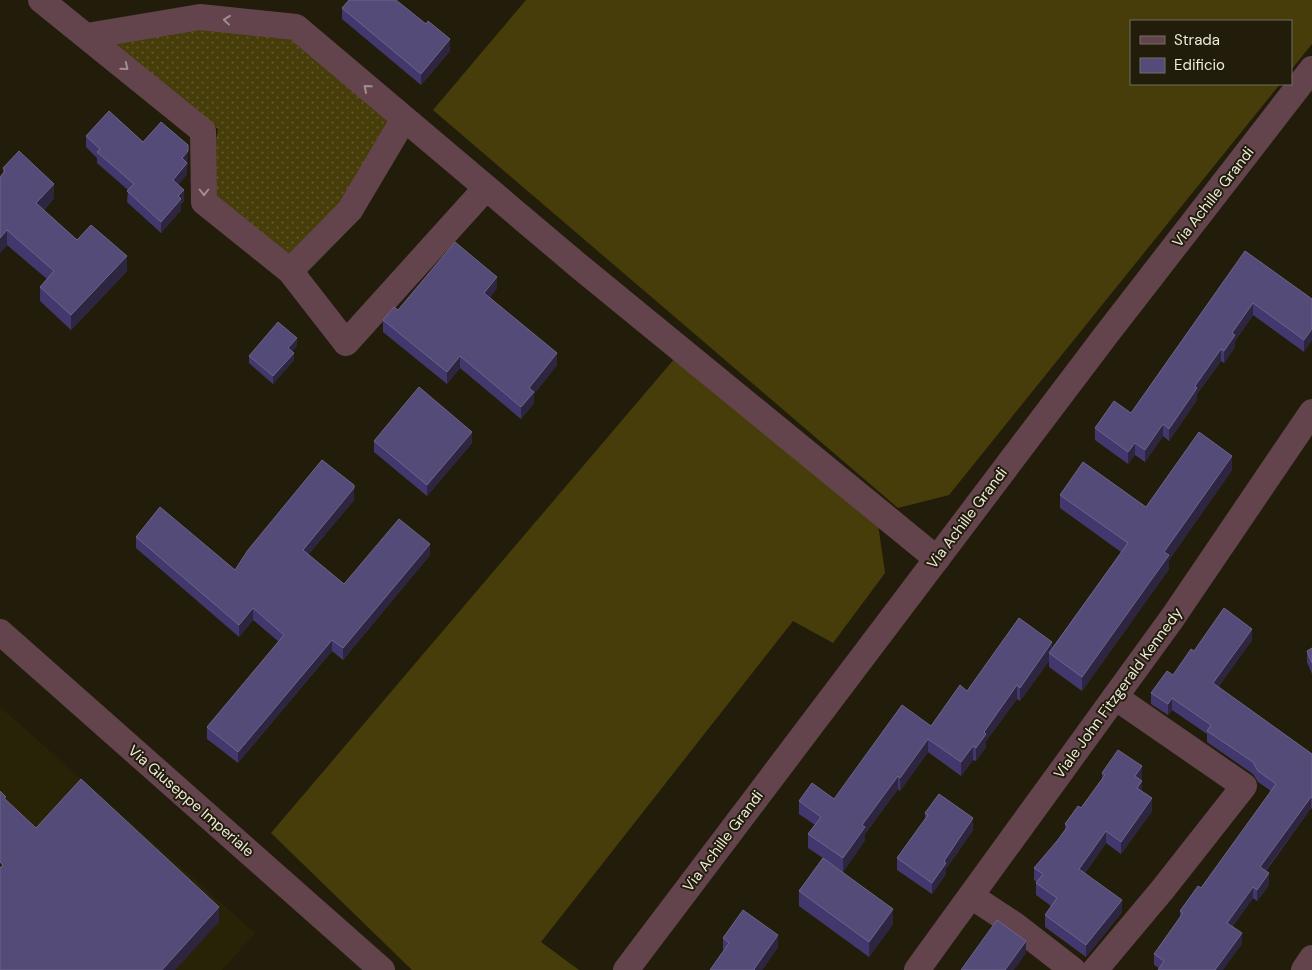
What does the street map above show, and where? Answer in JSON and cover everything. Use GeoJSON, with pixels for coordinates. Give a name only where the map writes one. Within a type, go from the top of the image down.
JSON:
{"type":"FeatureCollection","features":[{"type":"Feature","properties":{"kind":"street"},"geometry":{"type":"LineString","coordinates":[[42,0],[204,131],[204,202],[290,271],[346,343],[486,188]]}},
{"type":"Feature","properties":{"kind":"street"},"geometry":{"type":"LineString","coordinates":[[87,36],[200,17],[296,27],[404,120],[937,559]]}},
{"type":"Feature","properties":{"kind":"street","name":"Via Achille Grandi"},"geometry":{"type":"LineString","coordinates":[[626,970],[1106,335],[1312,69]]}},
{"type":"Feature","properties":{"kind":"street"},"geometry":{"type":"LineString","coordinates":[[290,271],[350,210],[404,120]]}},
{"type":"Feature","properties":{"kind":"street","name":"Viale John Fitzgerald Kennedy"},"geometry":{"type":"LineString","coordinates":[[917,970],[1173,617],[1312,412]]}},
{"type":"Feature","properties":{"kind":"street","name":"Via Giuseppe Imperiale"},"geometry":{"type":"LineString","coordinates":[[0,632],[382,970]]}},
{"type":"Feature","properties":{"kind":"street"},"geometry":{"type":"LineString","coordinates":[[1095,970],[1163,889],[1244,786],[1115,698]]}},
{"type":"Feature","properties":{"kind":"street"},"geometry":{"type":"LineString","coordinates":[[971,896],[1015,925],[1073,970]]}},
{"type":"Feature","properties":{"kind":"street"},"geometry":{"type":"LineString","coordinates":[[1304,970],[1312,958]]}},
{"type":"Feature","properties":{"kind":"shaded area"},"geometry":{"type":"Polygon","coordinates":[[[526,0],[1312,0],[1312,44],[1292,69],[1292,20],[1130,20],[1130,85],[1279,85],[949,495],[898,508],[433,110],[526,0]]]}},
{"type":"Feature","properties":{"kind":"shaded area"},"geometry":{"type":"Polygon","coordinates":[[[200,17],[296,27],[404,119],[350,210],[284,267],[204,202],[218,129],[113,42],[200,17]]]}},
{"type":"Feature","properties":{"kind":"shaded area"},"geometry":{"type":"Polygon","coordinates":[[[675,358],[878,524],[885,573],[833,643],[793,621],[541,942],[579,970],[412,970],[271,833],[675,358]]]}},
{"type":"Feature","properties":{"kind":"shaded area"},"geometry":{"type":"Polygon","coordinates":[[[0,707],[255,933],[222,970],[0,970],[0,707]]]}},
{"type":"Feature","properties":{"kind":"building"},"geometry":{"type":"Polygon","coordinates":[[[349,0],[396,0],[426,24],[428,21],[450,39],[421,74],[342,8],[349,0]]]}},
{"type":"Feature","properties":{"kind":"building"},"geometry":{"type":"Polygon","coordinates":[[[109,111],[143,142],[161,122],[188,145],[188,151],[182,158],[187,163],[173,180],[184,190],[178,196],[181,199],[161,222],[127,191],[134,184],[97,152],[100,149],[86,136],[109,111]]]}},
{"type":"Feature","properties":{"kind":"building"},"geometry":{"type":"Polygon","coordinates":[[[19,151],[54,184],[36,203],[77,240],[91,225],[127,256],[71,315],[40,287],[54,271],[7,230],[0,238],[0,177],[5,171],[3,168],[19,151]]]}},
{"type":"Feature","properties":{"kind":"building"},"geometry":{"type":"Polygon","coordinates":[[[455,242],[497,277],[484,293],[557,353],[529,388],[534,392],[521,407],[460,356],[447,372],[383,320],[394,307],[398,310],[455,242]]]}},
{"type":"Feature","properties":{"kind":"building"},"geometry":{"type":"Polygon","coordinates":[[[1245,251],[1312,299],[1312,329],[1304,340],[1253,303],[1232,333],[1235,335],[1224,351],[1221,349],[1195,386],[1197,388],[1169,429],[1163,424],[1145,450],[1135,443],[1128,452],[1095,428],[1114,401],[1131,413],[1245,251]]]}},
{"type":"Feature","properties":{"kind":"building"},"geometry":{"type":"Polygon","coordinates":[[[278,322],[297,338],[288,348],[294,353],[273,376],[249,356],[278,322]]]}},
{"type":"Feature","properties":{"kind":"building"},"geometry":{"type":"Polygon","coordinates":[[[419,387],[472,432],[427,485],[374,441],[419,387]]]}},
{"type":"Feature","properties":{"kind":"building"},"geometry":{"type":"Polygon","coordinates":[[[1199,432],[1232,456],[1164,552],[1169,555],[1082,677],[1049,653],[1128,543],[1060,495],[1083,462],[1146,507],[1199,432]]]}},
{"type":"Feature","properties":{"kind":"building"},"geometry":{"type":"Polygon","coordinates":[[[322,460],[354,485],[354,488],[303,550],[344,584],[399,519],[430,544],[343,648],[332,640],[238,752],[207,727],[284,635],[253,608],[239,625],[136,537],[160,507],[235,570],[248,550],[322,460]]]}},
{"type":"Feature","properties":{"kind":"building"},"geometry":{"type":"Polygon","coordinates":[[[1224,608],[1252,629],[1213,683],[1312,754],[1312,798],[1260,867],[1269,873],[1257,890],[1253,887],[1227,923],[1242,933],[1215,970],[1158,970],[1164,961],[1154,954],[1183,913],[1180,911],[1198,886],[1201,888],[1276,784],[1258,771],[1253,762],[1207,731],[1211,725],[1172,698],[1168,704],[1151,693],[1167,671],[1173,675],[1191,649],[1194,651],[1224,608]]]}},
{"type":"Feature","properties":{"kind":"building"},"geometry":{"type":"Polygon","coordinates":[[[1019,618],[1052,642],[1020,688],[1017,685],[984,732],[986,734],[976,748],[973,746],[961,762],[928,739],[900,778],[898,776],[862,825],[865,827],[843,858],[808,834],[821,817],[799,801],[812,783],[834,799],[902,705],[931,726],[960,685],[967,691],[1019,618]]]}},
{"type":"Feature","properties":{"kind":"building"},"geometry":{"type":"Polygon","coordinates":[[[1312,648],[1312,663],[1307,651],[1312,648]]]}},
{"type":"Feature","properties":{"kind":"building"},"geometry":{"type":"Polygon","coordinates":[[[1118,750],[1142,766],[1135,776],[1142,781],[1137,788],[1152,798],[1121,842],[1106,831],[1079,869],[1122,900],[1086,945],[1045,915],[1057,898],[1036,883],[1043,874],[1034,868],[1068,826],[1065,824],[1078,806],[1081,808],[1105,775],[1102,773],[1118,750]]]}},
{"type":"Feature","properties":{"kind":"building"},"geometry":{"type":"Polygon","coordinates":[[[81,779],[219,907],[162,970],[0,970],[0,868],[3,865],[0,862],[0,791],[6,797],[4,798],[36,828],[81,779]]]}},
{"type":"Feature","properties":{"kind":"building"},"geometry":{"type":"Polygon","coordinates":[[[939,794],[973,818],[944,861],[946,863],[932,883],[897,858],[928,815],[925,813],[939,794]]]}},
{"type":"Feature","properties":{"kind":"building"},"geometry":{"type":"Polygon","coordinates":[[[823,858],[893,909],[869,942],[799,891],[823,858]]]}},
{"type":"Feature","properties":{"kind":"building"},"geometry":{"type":"Polygon","coordinates":[[[743,910],[778,935],[755,970],[710,970],[729,943],[723,938],[743,910]]]}},
{"type":"Feature","properties":{"kind":"building"},"geometry":{"type":"Polygon","coordinates":[[[997,920],[1026,941],[1005,970],[961,970],[997,920]]]}}]}
